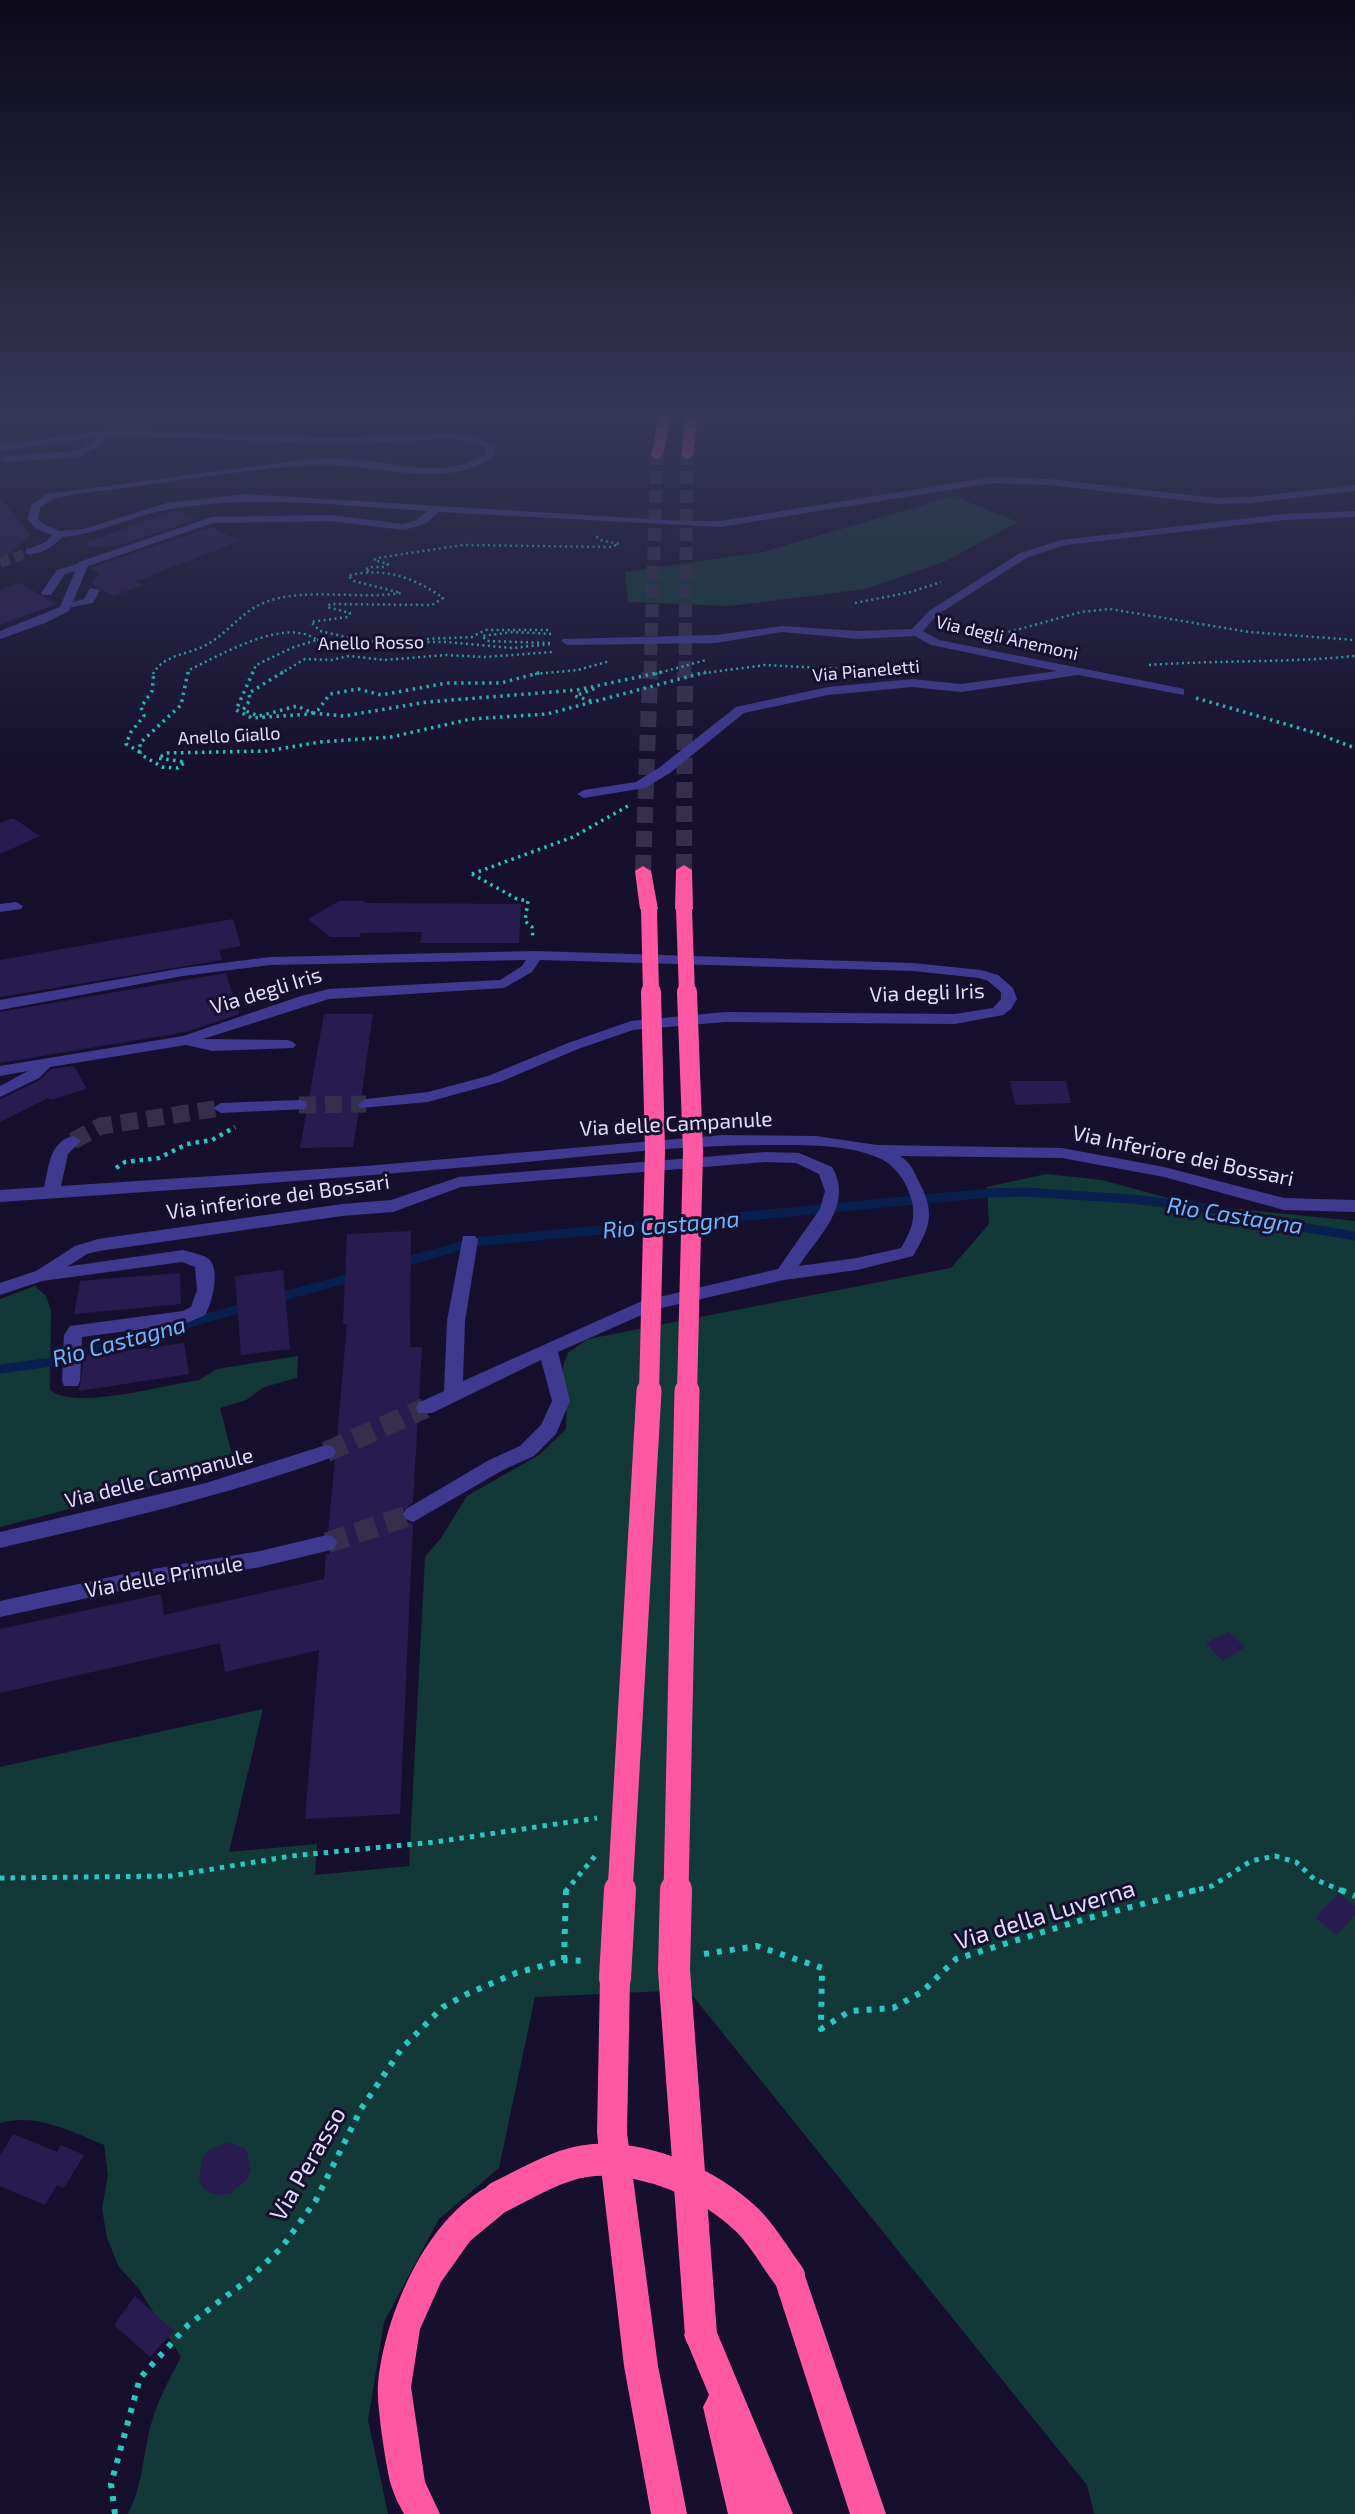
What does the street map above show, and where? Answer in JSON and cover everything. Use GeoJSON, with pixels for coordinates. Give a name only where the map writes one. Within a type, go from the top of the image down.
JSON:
{"type":"FeatureCollection","features":[{"type":"Feature","properties":{"kind":"highway"},"geometry":{"type":"LineString","coordinates":[[684,870],[693,1152],[674,1970],[701,2335],[746,2514]]}},
{"type":"Feature","properties":{"kind":"highway"},"geometry":{"type":"LineString","coordinates":[[643,871],[649,909],[655,1150],[652,1347],[607,1970],[612,2133],[641,2366],[669,2514]]}},
{"type":"Feature","properties":{"kind":"highway"},"geometry":{"type":"LineString","coordinates":[[422,2514],[408,2484],[394,2387],[404,2328],[430,2271],[459,2230],[499,2197],[557,2169],[594,2160],[653,2166],[697,2183],[747,2220],[789,2276],[868,2514]]}},
{"type":"Feature","properties":{"kind":"highway"},"geometry":{"type":"LineString","coordinates":[[701,2335],[775,2514]]}},
{"type":"Feature","properties":{"kind":"street"},"geometry":{"type":"LineString","coordinates":[[30,552],[50,544],[59,534]]}},
{"type":"Feature","properties":{"kind":"street"},"geometry":{"type":"LineString","coordinates":[[47,593],[61,572],[171,534]]}},
{"type":"Feature","properties":{"kind":"street","name":"Via degli Anemoni"},"geometry":{"type":"LineString","coordinates":[[1132,534],[1065,542],[1024,555],[933,613],[918,626],[917,632],[935,643],[1181,692]]}},
{"type":"Feature","properties":{"kind":"street"},"geometry":{"type":"LineString","coordinates":[[66,607],[72,596],[80,566]]}},
{"type":"Feature","properties":{"kind":"street"},"geometry":{"type":"LineString","coordinates":[[0,635],[41,621],[66,607],[89,601],[94,590]]}},
{"type":"Feature","properties":{"kind":"street"},"geometry":{"type":"LineString","coordinates":[[563,642],[716,639],[782,629],[859,635],[917,632]]}},
{"type":"Feature","properties":{"kind":"street","name":"Via Pianeletti"},"geometry":{"type":"LineString","coordinates":[[583,794],[640,785],[685,755],[740,710],[779,700],[828,691],[912,683],[961,688],[1077,672]]}},
{"type":"Feature","properties":{"kind":"street"},"geometry":{"type":"LineString","coordinates":[[0,908],[16,906]]}},
{"type":"Feature","properties":{"kind":"street","name":"Via degli Iris"},"geometry":{"type":"LineString","coordinates":[[0,1005],[183,972],[270,961],[536,955],[913,967],[968,972],[993,978],[1008,991],[1009,999],[998,1012],[956,1018],[725,1017],[631,1026],[573,1046],[494,1079],[428,1097],[366,1104]]}},
{"type":"Feature","properties":{"kind":"street","name":"Via degli Iris"},"geometry":{"type":"LineString","coordinates":[[0,1071],[186,1040],[306,999],[329,994],[504,984],[527,970],[536,955]]}},
{"type":"Feature","properties":{"kind":"street"},"geometry":{"type":"LineString","coordinates":[[186,1040],[212,1046],[288,1045]]}},
{"type":"Feature","properties":{"kind":"street"},"geometry":{"type":"LineString","coordinates":[[0,1092],[33,1074],[47,1062]]}},
{"type":"Feature","properties":{"kind":"street"},"geometry":{"type":"LineString","coordinates":[[221,1108],[299,1105]]}},
{"type":"Feature","properties":{"kind":"street","name":"Via delle Campanule"},"geometry":{"type":"LineString","coordinates":[[0,1196],[366,1171],[722,1140],[844,1143],[876,1150],[901,1163],[920,1198],[922,1225],[907,1252],[857,1264],[784,1274],[648,1305],[425,1408]]}},
{"type":"Feature","properties":{"kind":"street"},"geometry":{"type":"LineString","coordinates":[[52,1191],[60,1152],[73,1141]]}},
{"type":"Feature","properties":{"kind":"street","name":"Via Inferiore dei Bossari"},"geometry":{"type":"LineString","coordinates":[[876,1150],[1062,1153],[1164,1172],[1284,1204],[1355,1206]]}},
{"type":"Feature","properties":{"kind":"street","name":"Via inferiore dei Bossari"},"geometry":{"type":"LineString","coordinates":[[0,1289],[42,1275],[81,1250],[98,1245],[342,1210],[393,1206],[459,1182],[765,1157],[799,1158],[826,1171],[833,1191],[828,1210],[784,1274]]}},
{"type":"Feature","properties":{"kind":"street"},"geometry":{"type":"LineString","coordinates":[[453,1394],[456,1321],[469,1240]]}},
{"type":"Feature","properties":{"kind":"street"},"geometry":{"type":"LineString","coordinates":[[42,1275],[183,1256],[203,1264],[205,1290],[200,1311],[187,1317],[76,1331],[73,1335],[71,1381]]}},
{"type":"Feature","properties":{"kind":"street"},"geometry":{"type":"LineString","coordinates":[[413,1514],[496,1465],[527,1451],[549,1429],[561,1401],[548,1350]]}},
{"type":"Feature","properties":{"kind":"street","name":"Via delle Campanule"},"geometry":{"type":"LineString","coordinates":[[0,1540],[110,1515],[264,1474],[327,1452]]}},
{"type":"Feature","properties":{"kind":"street","name":"Via delle Primule"},"geometry":{"type":"LineString","coordinates":[[0,1609],[129,1581],[260,1559],[327,1543]]}},
{"type":"Feature","properties":{"kind":"path"},"geometry":{"type":"LineString","coordinates":[[563,642],[566,630],[535,629],[485,629],[472,637],[457,638],[359,640],[320,631],[311,622],[348,617],[350,614],[327,607],[330,604],[432,605],[443,598],[435,591],[404,578],[365,570],[369,567],[385,567],[388,564],[374,560],[377,558],[463,545],[620,544],[595,536],[601,534]]}},
{"type":"Feature","properties":{"kind":"path"},"geometry":{"type":"LineString","coordinates":[[140,752],[126,744],[131,732],[144,716],[141,707],[152,691],[150,681],[154,670],[163,661],[203,647],[225,633],[255,607],[269,600],[318,594],[388,596],[401,593],[354,581],[348,576],[373,572]]}},
{"type":"Feature","properties":{"kind":"path"},"geometry":{"type":"LineString","coordinates":[[855,603],[923,590],[941,582]]}},
{"type":"Feature","properties":{"kind":"path"},"geometry":{"type":"LineString","coordinates":[[988,638],[1081,612],[1110,609],[1249,632],[1355,639]]}},
{"type":"Feature","properties":{"kind":"path"},"geometry":{"type":"LineString","coordinates":[[513,632],[555,634],[560,636],[563,642],[487,641],[482,636],[513,632]]}},
{"type":"Feature","properties":{"kind":"path","name":"Anello Giallo"},"geometry":{"type":"LineString","coordinates":[[310,714],[252,718],[236,710],[256,665],[294,647],[317,640],[314,636],[294,634],[262,636],[189,670],[181,705],[140,743],[140,752],[162,767],[178,768],[185,762],[158,758],[167,753],[267,751],[320,742],[391,737],[471,719],[547,714],[702,673],[765,665],[852,670]]}},
{"type":"Feature","properties":{"kind":"path","name":"Anello Rosso"},"geometry":{"type":"LineString","coordinates":[[552,652],[385,660],[349,656],[331,660],[305,659],[249,694],[250,700],[243,710],[259,716],[297,706],[310,714],[352,716],[397,705],[533,695],[668,671],[710,659],[719,646],[716,639]]}},
{"type":"Feature","properties":{"kind":"path"},"geometry":{"type":"LineString","coordinates":[[317,640],[447,642],[513,648],[563,642]]}},
{"type":"Feature","properties":{"kind":"path"},"geometry":{"type":"LineString","coordinates":[[354,642],[359,640]]}},
{"type":"Feature","properties":{"kind":"path"},"geometry":{"type":"LineString","coordinates":[[1147,665],[1207,661],[1303,661],[1355,656]]}},
{"type":"Feature","properties":{"kind":"path"},"geometry":{"type":"LineString","coordinates":[[310,714],[318,710],[330,694],[358,689],[382,695],[447,683],[502,683],[544,672],[578,670],[612,660]]}},
{"type":"Feature","properties":{"kind":"path"},"geometry":{"type":"LineString","coordinates":[[594,702],[575,696],[613,682]]}},
{"type":"Feature","properties":{"kind":"path"},"geometry":{"type":"LineString","coordinates":[[1181,692],[1221,707],[1316,733],[1355,748]]}},
{"type":"Feature","properties":{"kind":"path"},"geometry":{"type":"LineString","coordinates":[[536,955],[532,928],[525,922],[528,901],[517,899],[472,874],[597,827],[638,799]]}},
{"type":"Feature","properties":{"kind":"path"},"geometry":{"type":"LineString","coordinates":[[110,1188],[112,1172],[125,1162],[159,1158],[187,1144],[212,1140],[252,1118],[255,1106]]}},
{"type":"Feature","properties":{"kind":"path"},"geometry":{"type":"LineString","coordinates":[[0,1878],[171,1876],[291,1856],[435,1842],[601,1818]]}},
{"type":"Feature","properties":{"kind":"path"},"geometry":{"type":"LineString","coordinates":[[601,1848],[565,1892],[564,1960],[607,1970]]}},
{"type":"Feature","properties":{"kind":"path","name":"Via della Luverna"},"geometry":{"type":"LineString","coordinates":[[695,1956],[757,1945],[822,1968],[821,2029],[850,2011],[893,2008],[922,1992],[956,1959],[1086,1919],[1212,1886],[1251,1861],[1275,1856],[1296,1862],[1314,1879],[1355,1896]]}},
{"type":"Feature","properties":{"kind":"path","name":"Via Perasso"},"geometry":{"type":"LineString","coordinates":[[115,2514],[111,2484],[140,2378],[188,2325],[249,2279],[282,2247],[316,2200],[361,2109],[402,2048],[443,2007],[516,1973],[564,1960]]}},
{"type":"Feature","properties":{"kind":"green space"},"geometry":{"type":"Polygon","coordinates":[[[823,534],[995,534],[946,561],[865,589],[729,606],[628,602],[625,572],[763,552],[823,534]]]}},
{"type":"Feature","properties":{"kind":"green space"},"geometry":{"type":"Polygon","coordinates":[[[1046,1174],[1102,1180],[1190,1204],[1355,1221],[1355,2514],[1094,2514],[1087,2485],[688,1990],[535,1997],[499,2168],[439,2219],[384,2322],[368,2420],[388,2514],[128,2514],[139,2483],[153,2418],[181,2357],[139,2289],[119,2267],[107,2238],[102,2208],[108,2175],[104,2145],[66,2129],[40,2122],[14,2120],[0,2123],[0,1767],[263,1709],[229,1852],[317,1844],[315,1875],[409,1866],[425,1557],[441,1538],[467,1496],[539,1455],[566,1429],[567,1397],[562,1374],[568,1353],[588,1339],[951,1268],[989,1224],[987,1187],[1046,1174]]]}},
{"type":"Feature","properties":{"kind":"green space"},"geometry":{"type":"Polygon","coordinates":[[[35,1286],[46,1296],[51,1310],[50,1390],[61,1396],[96,1398],[137,1392],[199,1380],[217,1369],[298,1356],[297,1378],[264,1387],[246,1400],[220,1408],[235,1466],[0,1527],[0,1299],[35,1286]]]}},
{"type":"Feature","properties":{"kind":"building"},"geometry":{"type":"Polygon","coordinates":[[[0,534],[30,534],[31,535],[0,562],[0,534]]]}},
{"type":"Feature","properties":{"kind":"building"},"geometry":{"type":"Polygon","coordinates":[[[109,534],[152,534],[117,546],[88,547],[87,542],[109,534]]]}},
{"type":"Feature","properties":{"kind":"building"},"geometry":{"type":"Polygon","coordinates":[[[189,534],[226,534],[240,541],[136,581],[142,585],[114,596],[91,584],[99,573],[90,568],[189,534]]]}},
{"type":"Feature","properties":{"kind":"building"},"geometry":{"type":"Polygon","coordinates":[[[19,583],[57,604],[0,625],[0,590],[19,583]]]}},
{"type":"Feature","properties":{"kind":"building"},"geometry":{"type":"Polygon","coordinates":[[[13,818],[40,836],[0,854],[0,823],[13,818]]]}},
{"type":"Feature","properties":{"kind":"building"},"geometry":{"type":"Polygon","coordinates":[[[339,901],[521,904],[519,943],[420,943],[422,932],[360,933],[359,937],[330,937],[308,919],[339,901]]]}},
{"type":"Feature","properties":{"kind":"building"},"geometry":{"type":"Polygon","coordinates":[[[233,919],[241,946],[219,950],[222,960],[0,997],[0,960],[233,919]]]}},
{"type":"Feature","properties":{"kind":"building"},"geometry":{"type":"Polygon","coordinates":[[[226,973],[239,1014],[186,1032],[0,1063],[0,1012],[226,973]]]}},
{"type":"Feature","properties":{"kind":"building"},"geometry":{"type":"Polygon","coordinates":[[[324,1014],[373,1014],[361,1099],[355,1103],[359,1110],[353,1147],[300,1148],[324,1014]]]}},
{"type":"Feature","properties":{"kind":"building"},"geometry":{"type":"Polygon","coordinates":[[[74,1066],[87,1089],[50,1100],[48,1098],[0,1122],[0,1099],[40,1080],[51,1069],[74,1066]]]}},
{"type":"Feature","properties":{"kind":"building"},"geometry":{"type":"Polygon","coordinates":[[[1010,1081],[1066,1081],[1071,1103],[1015,1105],[1010,1081]]]}},
{"type":"Feature","properties":{"kind":"building"},"geometry":{"type":"Polygon","coordinates":[[[411,1231],[410,1347],[422,1347],[419,1400],[414,1407],[418,1416],[413,1502],[401,1513],[404,1520],[413,1524],[400,1814],[305,1819],[319,1650],[225,1672],[220,1643],[0,1693],[0,1629],[161,1594],[164,1615],[324,1579],[326,1554],[335,1552],[339,1544],[336,1536],[328,1532],[335,1459],[338,1453],[336,1447],[347,1324],[343,1324],[347,1234],[411,1231]]]}},
{"type":"Feature","properties":{"kind":"building"},"geometry":{"type":"Polygon","coordinates":[[[283,1270],[290,1349],[241,1355],[235,1276],[283,1270]]]}},
{"type":"Feature","properties":{"kind":"building"},"geometry":{"type":"Polygon","coordinates":[[[180,1273],[181,1304],[74,1314],[80,1281],[180,1273]]]}},
{"type":"Feature","properties":{"kind":"building"},"geometry":{"type":"Polygon","coordinates":[[[184,1343],[189,1374],[79,1391],[84,1356],[184,1343]]]}},
{"type":"Feature","properties":{"kind":"building"},"geometry":{"type":"Polygon","coordinates":[[[1228,1632],[1245,1647],[1223,1661],[1206,1643],[1228,1632]]]}},
{"type":"Feature","properties":{"kind":"building"},"geometry":{"type":"Polygon","coordinates":[[[1339,1893],[1355,1906],[1355,1915],[1337,1935],[1315,1918],[1339,1893]]]}},
{"type":"Feature","properties":{"kind":"building"},"geometry":{"type":"Polygon","coordinates":[[[13,2134],[57,2152],[61,2145],[84,2155],[64,2188],[57,2185],[45,2205],[0,2186],[0,2156],[13,2134]]]}},
{"type":"Feature","properties":{"kind":"building"},"geometry":{"type":"Polygon","coordinates":[[[229,2142],[246,2149],[251,2168],[248,2178],[231,2193],[211,2193],[203,2188],[199,2179],[202,2158],[209,2150],[229,2142]]]}},
{"type":"Feature","properties":{"kind":"building"},"geometry":{"type":"Polygon","coordinates":[[[135,2296],[174,2331],[150,2357],[114,2325],[135,2296]]]}},
{"type":"Feature","properties":{"kind":"waterway","name":"Rio Castagna"},"geometry":{"type":"LineString","coordinates":[[401,1263],[474,1242],[989,1193],[1025,1192],[1132,1199],[1215,1209],[1259,1220],[1355,1236]]}},
{"type":"Feature","properties":{"kind":"waterway","name":"Rio Castagna"},"geometry":{"type":"LineString","coordinates":[[276,1298],[357,1276]]}},
{"type":"Feature","properties":{"kind":"waterway","name":"Rio Castagna"},"geometry":{"type":"LineString","coordinates":[[0,1369],[52,1362],[249,1306]]}},
{"type":"Feature","properties":{"kind":"tunnel"},"geometry":{"type":"LineString","coordinates":[[650,674],[654,534]]}},
{"type":"Feature","properties":{"kind":"tunnel"},"geometry":{"type":"LineString","coordinates":[[685,674],[686,534]]}},
{"type":"Feature","properties":{"kind":"tunnel"},"geometry":{"type":"LineString","coordinates":[[0,563],[30,552]]}},
{"type":"Feature","properties":{"kind":"tunnel"},"geometry":{"type":"LineString","coordinates":[[643,871],[650,672]]}},
{"type":"Feature","properties":{"kind":"tunnel"},"geometry":{"type":"LineString","coordinates":[[684,870],[685,672]]}},
{"type":"Feature","properties":{"kind":"tunnel"},"geometry":{"type":"LineString","coordinates":[[299,1105],[366,1104]]}},
{"type":"Feature","properties":{"kind":"tunnel"},"geometry":{"type":"LineString","coordinates":[[73,1141],[101,1126],[221,1108]]}},
{"type":"Feature","properties":{"kind":"tunnel"},"geometry":{"type":"LineString","coordinates":[[326,1452],[425,1408]]}},
{"type":"Feature","properties":{"kind":"tunnel"},"geometry":{"type":"LineString","coordinates":[[327,1543],[413,1514]]}}]}
